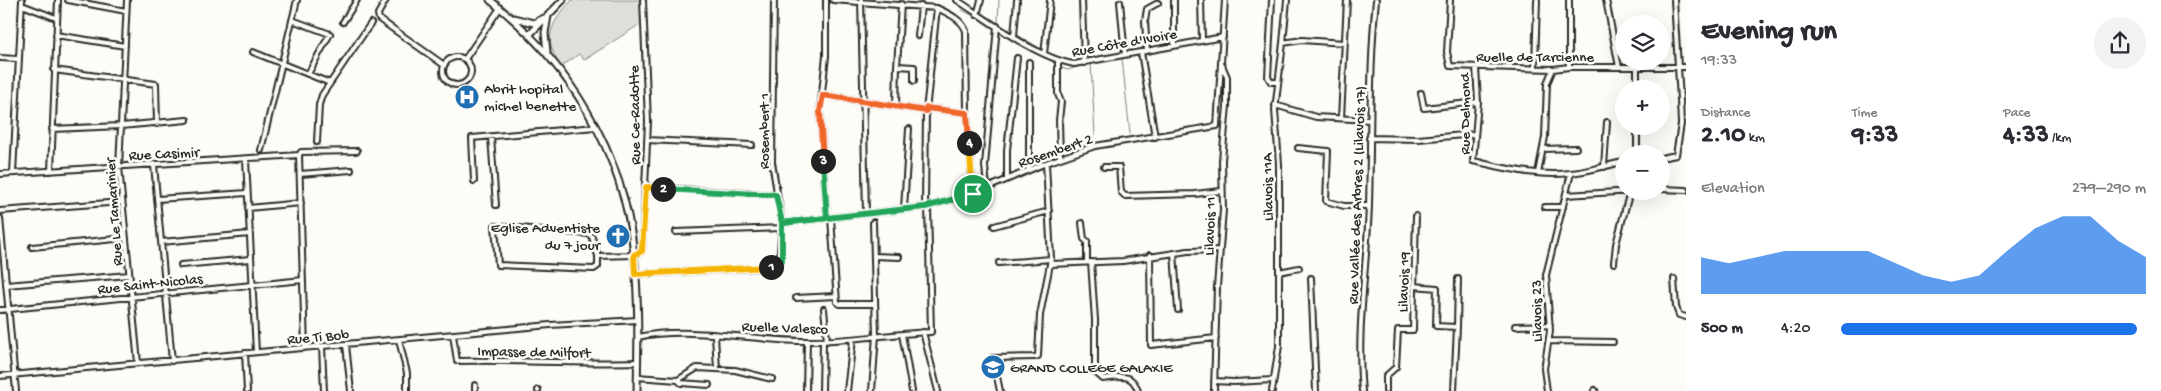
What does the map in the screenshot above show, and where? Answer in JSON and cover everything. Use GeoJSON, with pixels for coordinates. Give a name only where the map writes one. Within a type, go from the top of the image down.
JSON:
{"type":"FeatureCollection","features":[{"type":"Feature","properties":{"kind":"main road"},"geometry":{"type":"LineString","coordinates":[[490,0],[512,17],[548,53],[596,127],[621,189],[634,255],[638,320],[637,391]]}},
{"type":"Feature","properties":{"kind":"main road"},"geometry":{"type":"LineString","coordinates":[[530,34],[563,0]]}},
{"type":"Feature","properties":{"kind":"main road"},"geometry":{"type":"LineString","coordinates":[[512,17],[534,22],[548,16]]}},
{"type":"Feature","properties":{"kind":"main road"},"geometry":{"type":"LineString","coordinates":[[548,16],[545,33],[548,53]]}},
{"type":"Feature","properties":{"kind":"street"},"geometry":{"type":"LineString","coordinates":[[13,173],[22,0]]}},
{"type":"Feature","properties":{"kind":"street"},"geometry":{"type":"LineString","coordinates":[[51,171],[58,0]]}},
{"type":"Feature","properties":{"kind":"street"},"geometry":{"type":"LineString","coordinates":[[68,0],[126,11]]}},
{"type":"Feature","properties":{"kind":"street","name":"Rue Le Tamarinier"},"geometry":{"type":"LineString","coordinates":[[127,0],[118,167],[138,363]]}},
{"type":"Feature","properties":{"kind":"street"},"geometry":{"type":"LineString","coordinates":[[261,150],[297,0]]}},
{"type":"Feature","properties":{"kind":"street"},"geometry":{"type":"LineString","coordinates":[[343,22],[357,0]]}},
{"type":"Feature","properties":{"kind":"street"},"geometry":{"type":"LineString","coordinates":[[386,0],[378,14],[379,19],[444,65]]}},
{"type":"Feature","properties":{"kind":"street","name":"Rue Ce-Radotte"},"geometry":{"type":"LineString","coordinates":[[634,255],[642,251],[646,187],[647,140],[643,0]]}},
{"type":"Feature","properties":{"kind":"street","name":"Rosembert 1"},"geometry":{"type":"LineString","coordinates":[[635,274],[779,267],[782,226],[772,162],[774,0]]}},
{"type":"Feature","properties":{"kind":"street"},"geometry":{"type":"LineString","coordinates":[[826,0],[826,56],[820,111],[836,296],[840,304],[875,304]]}},
{"type":"Feature","properties":{"kind":"street"},"geometry":{"type":"LineString","coordinates":[[833,0],[898,2],[937,8],[949,13],[964,25],[966,31],[967,113],[973,194]]}},
{"type":"Feature","properties":{"kind":"street","name":"Rue Côte d'Ivoire"},"geometry":{"type":"LineString","coordinates":[[959,0],[978,15],[1058,63],[1084,63],[1174,45],[1223,38]]}},
{"type":"Feature","properties":{"kind":"street"},"geometry":{"type":"LineString","coordinates":[[978,15],[981,0]]}},
{"type":"Feature","properties":{"kind":"street"},"geometry":{"type":"LineString","coordinates":[[1014,36],[1017,0]]}},
{"type":"Feature","properties":{"kind":"street"},"geometry":{"type":"LineString","coordinates":[[1044,54],[1050,0]]}},
{"type":"Feature","properties":{"kind":"street"},"geometry":{"type":"LineString","coordinates":[[1082,0],[1084,63]]}},
{"type":"Feature","properties":{"kind":"street"},"geometry":{"type":"LineString","coordinates":[[1174,0],[1174,45]]}},
{"type":"Feature","properties":{"kind":"street"},"geometry":{"type":"LineString","coordinates":[[1201,0],[1202,40]]}},
{"type":"Feature","properties":{"kind":"street"},"geometry":{"type":"LineString","coordinates":[[1272,0],[1268,79],[1278,82]]}},
{"type":"Feature","properties":{"kind":"street","name":"Lilavois 11A"},"geometry":{"type":"LineString","coordinates":[[1272,391],[1279,346],[1276,105],[1288,0]]}},
{"type":"Feature","properties":{"kind":"street"},"geometry":{"type":"LineString","coordinates":[[1341,118],[1347,0]]}},
{"type":"Feature","properties":{"kind":"street","name":"Rue Vallée des Arbres 2 (Lilavois 17)"},"geometry":{"type":"LineString","coordinates":[[1362,391],[1364,250],[1369,206],[1369,138],[1376,0]]}},
{"type":"Feature","properties":{"kind":"street","name":"Ruelle de Tarcienne"},"geometry":{"type":"LineString","coordinates":[[1450,0],[1447,52],[1450,66],[1553,69],[1615,67]]}},
{"type":"Feature","properties":{"kind":"street"},"geometry":{"type":"LineString","coordinates":[[1535,68],[1537,0]]}},
{"type":"Feature","properties":{"kind":"street"},"geometry":{"type":"LineString","coordinates":[[1569,0],[1569,67]]}},
{"type":"Feature","properties":{"kind":"street"},"geometry":{"type":"LineString","coordinates":[[1606,0],[1615,43]]}},
{"type":"Feature","properties":{"kind":"street"},"geometry":{"type":"LineString","coordinates":[[1670,156],[1676,155],[1680,124],[1674,0]]}},
{"type":"Feature","properties":{"kind":"street"},"geometry":{"type":"LineString","coordinates":[[861,1],[866,213]]}},
{"type":"Feature","properties":{"kind":"street"},"geometry":{"type":"LineString","coordinates":[[1217,126],[1225,1]]}},
{"type":"Feature","properties":{"kind":"street"},"geometry":{"type":"LineString","coordinates":[[896,106],[898,2]]}},
{"type":"Feature","properties":{"kind":"street"},"geometry":{"type":"LineString","coordinates":[[1120,2],[1125,55]]}},
{"type":"Feature","properties":{"kind":"street"},"geometry":{"type":"LineString","coordinates":[[1147,51],[1145,26],[1147,10],[1158,3]]}},
{"type":"Feature","properties":{"kind":"street"},"geometry":{"type":"LineString","coordinates":[[22,5],[56,18]]}},
{"type":"Feature","properties":{"kind":"street"},"geometry":{"type":"LineString","coordinates":[[918,36],[921,6]]}},
{"type":"Feature","properties":{"kind":"street"},"geometry":{"type":"LineString","coordinates":[[465,59],[500,8]]}},
{"type":"Feature","properties":{"kind":"street"},"geometry":{"type":"LineString","coordinates":[[927,206],[926,109],[937,8]]}},
{"type":"Feature","properties":{"kind":"street"},"geometry":{"type":"LineString","coordinates":[[292,20],[330,34],[308,74]]}},
{"type":"Feature","properties":{"kind":"street"},"geometry":{"type":"LineString","coordinates":[[317,142],[319,105],[322,95],[371,23]]}},
{"type":"Feature","properties":{"kind":"street"},"geometry":{"type":"LineString","coordinates":[[987,188],[985,166],[988,116],[997,26]]}},
{"type":"Feature","properties":{"kind":"street"},"geometry":{"type":"LineString","coordinates":[[56,34],[125,46]]}},
{"type":"Feature","properties":{"kind":"street"},"geometry":{"type":"LineString","coordinates":[[1283,43],[1302,40],[1344,43]]}},
{"type":"Feature","properties":{"kind":"street"},"geometry":{"type":"LineString","coordinates":[[253,52],[282,62],[330,83]]}},
{"type":"Feature","properties":{"kind":"street"},"geometry":{"type":"LineString","coordinates":[[1141,52],[1155,136]]}},
{"type":"Feature","properties":{"kind":"street"},"geometry":{"type":"LineString","coordinates":[[0,58],[18,59]]}},
{"type":"Feature","properties":{"kind":"street"},"geometry":{"type":"LineString","coordinates":[[451,58],[465,59],[471,66],[471,76],[461,86],[447,82],[442,74],[444,65],[451,58]]}},
{"type":"Feature","properties":{"kind":"street"},"geometry":{"type":"LineString","coordinates":[[1007,179],[1007,150],[1017,58]]}},
{"type":"Feature","properties":{"kind":"street"},"geometry":{"type":"LineString","coordinates":[[1029,62],[1029,170]]}},
{"type":"Feature","properties":{"kind":"street"},"geometry":{"type":"LineString","coordinates":[[1058,63],[1058,94],[1062,102],[1059,120],[1060,158]]}},
{"type":"Feature","properties":{"kind":"street","name":"Lilavois 11"},"geometry":{"type":"LineString","coordinates":[[1214,391],[1219,250],[1223,210],[1221,191],[1227,77],[1221,64]]}},
{"type":"Feature","properties":{"kind":"street"},"geometry":{"type":"LineString","coordinates":[[897,66],[914,67],[914,81]]}},
{"type":"Feature","properties":{"kind":"street","name":"Rue Delmond"},"geometry":{"type":"LineString","coordinates":[[1476,67],[1478,102],[1473,161],[1538,173],[1571,173],[1615,164]]}},
{"type":"Feature","properties":{"kind":"street","name":"Ruelle de Tarcienne"},"geometry":{"type":"LineString","coordinates":[[1670,67],[1686,67]]}},
{"type":"Feature","properties":{"kind":"street"},"geometry":{"type":"LineString","coordinates":[[1538,173],[1543,149],[1547,83],[1553,69]]}},
{"type":"Feature","properties":{"kind":"street"},"geometry":{"type":"LineString","coordinates":[[54,70],[156,84],[157,124]]}},
{"type":"Feature","properties":{"kind":"street"},"geometry":{"type":"LineString","coordinates":[[1421,93],[1424,108],[1478,102]]}},
{"type":"Feature","properties":{"kind":"street"},"geometry":{"type":"LineString","coordinates":[[823,95],[863,102],[967,113]]}},
{"type":"Feature","properties":{"kind":"street"},"geometry":{"type":"LineString","coordinates":[[1276,105],[1298,113],[1370,120]]}},
{"type":"Feature","properties":{"kind":"street"},"geometry":{"type":"LineString","coordinates":[[52,129],[157,124],[187,120]]}},
{"type":"Feature","properties":{"kind":"street"},"geometry":{"type":"LineString","coordinates":[[1604,167],[1607,122]]}},
{"type":"Feature","properties":{"kind":"street","name":"Rosembert 2"},"geometry":{"type":"LineString","coordinates":[[676,232],[782,226],[829,218],[927,206],[973,194],[1046,163],[1095,146],[1225,126]]}},
{"type":"Feature","properties":{"kind":"street"},"geometry":{"type":"LineString","coordinates":[[474,180],[472,138],[596,127]]}},
{"type":"Feature","properties":{"kind":"street"},"geometry":{"type":"LineString","coordinates":[[904,209],[909,129]]}},
{"type":"Feature","properties":{"kind":"street"},"geometry":{"type":"LineString","coordinates":[[1369,138],[1418,139],[1475,134]]}},
{"type":"Feature","properties":{"kind":"street"},"geometry":{"type":"LineString","coordinates":[[491,137],[496,206]]}},
{"type":"Feature","properties":{"kind":"street"},"geometry":{"type":"LineString","coordinates":[[647,140],[752,145]]}},
{"type":"Feature","properties":{"kind":"street"},"geometry":{"type":"LineString","coordinates":[[1298,148],[1328,151],[1326,201],[1344,206],[1369,206]]}},
{"type":"Feature","properties":{"kind":"street"},"geometry":{"type":"LineString","coordinates":[[1543,149],[1576,148]]}},
{"type":"Feature","properties":{"kind":"street","name":"Rue Casimir"},"geometry":{"type":"LineString","coordinates":[[0,174],[246,160],[298,155],[301,152],[357,150]]}},
{"type":"Feature","properties":{"kind":"street"},"geometry":{"type":"LineString","coordinates":[[298,155],[305,348]]}},
{"type":"Feature","properties":{"kind":"street"},"geometry":{"type":"LineString","coordinates":[[246,160],[256,352]]}},
{"type":"Feature","properties":{"kind":"street"},"geometry":{"type":"LineString","coordinates":[[1000,391],[993,358],[1038,356],[1040,315],[1051,262],[1046,163]]}},
{"type":"Feature","properties":{"kind":"street"},"geometry":{"type":"LineString","coordinates":[[154,165],[172,361]]}},
{"type":"Feature","properties":{"kind":"street"},"geometry":{"type":"LineString","coordinates":[[1104,167],[1119,167],[1122,192],[1125,196],[1177,195],[1221,191]]}},
{"type":"Feature","properties":{"kind":"street"},"geometry":{"type":"LineString","coordinates":[[300,174],[351,170]]}},
{"type":"Feature","properties":{"kind":"street","name":"Lilavois 23"},"geometry":{"type":"LineString","coordinates":[[1547,391],[1544,369],[1550,325],[1546,275],[1571,173]]}},
{"type":"Feature","properties":{"kind":"street"},"geometry":{"type":"LineString","coordinates":[[646,187],[776,195]]}},
{"type":"Feature","properties":{"kind":"street"},"geometry":{"type":"LineString","coordinates":[[1670,190],[1686,190]]}},
{"type":"Feature","properties":{"kind":"street"},"geometry":{"type":"LineString","coordinates":[[1566,195],[1615,192]]}},
{"type":"Feature","properties":{"kind":"street"},"geometry":{"type":"LineString","coordinates":[[157,199],[247,193]]}},
{"type":"Feature","properties":{"kind":"street"},"geometry":{"type":"LineString","coordinates":[[1614,263],[1616,244],[1629,200]]}},
{"type":"Feature","properties":{"kind":"street"},"geometry":{"type":"LineString","coordinates":[[0,211],[122,202]]}},
{"type":"Feature","properties":{"kind":"street"},"geometry":{"type":"LineString","coordinates":[[248,208],[301,203]]}},
{"type":"Feature","properties":{"kind":"street","name":"Ruelle Valesco"},"geometry":{"type":"LineString","coordinates":[[638,337],[651,334],[825,341],[930,332],[927,206]]}},
{"type":"Feature","properties":{"kind":"street"},"geometry":{"type":"LineString","coordinates":[[1545,206],[1563,207]]}},
{"type":"Feature","properties":{"kind":"street"},"geometry":{"type":"LineString","coordinates":[[994,226],[1049,211]]}},
{"type":"Feature","properties":{"kind":"street","name":"Lilavois 19"},"geometry":{"type":"LineString","coordinates":[[1386,391],[1386,376],[1396,367],[1398,330],[1413,330],[1416,216]]}},
{"type":"Feature","properties":{"kind":"street"},"geometry":{"type":"LineString","coordinates":[[0,218],[16,391]]}},
{"type":"Feature","properties":{"kind":"street"},"geometry":{"type":"LineString","coordinates":[[872,391],[876,336],[873,222]]}},
{"type":"Feature","properties":{"kind":"street"},"geometry":{"type":"LineString","coordinates":[[1082,223],[1084,239],[1087,241],[1095,320],[1095,372],[1103,379],[1131,378],[1134,380],[1138,391]]}},
{"type":"Feature","properties":{"kind":"street"},"geometry":{"type":"LineString","coordinates":[[495,226],[589,234],[593,239],[598,256],[598,266],[594,270],[498,265],[495,226]]}},
{"type":"Feature","properties":{"kind":"street"},"geometry":{"type":"LineString","coordinates":[[161,242],[250,234]]}},
{"type":"Feature","properties":{"kind":"street"},"geometry":{"type":"LineString","coordinates":[[32,247],[126,238]]}},
{"type":"Feature","properties":{"kind":"street"},"geometry":{"type":"LineString","coordinates":[[1000,263],[1123,260],[1174,253],[1219,250]]}},
{"type":"Feature","properties":{"kind":"street"},"geometry":{"type":"LineString","coordinates":[[1174,253],[1178,310]]}},
{"type":"Feature","properties":{"kind":"street"},"geometry":{"type":"LineString","coordinates":[[598,256],[634,255]]}},
{"type":"Feature","properties":{"kind":"street"},"geometry":{"type":"LineString","coordinates":[[874,256],[899,257]]}},
{"type":"Feature","properties":{"kind":"street"},"geometry":{"type":"LineString","coordinates":[[1150,256],[1150,345],[1216,338]]}},
{"type":"Feature","properties":{"kind":"street"},"geometry":{"type":"LineString","coordinates":[[181,266],[251,260]]}},
{"type":"Feature","properties":{"kind":"street"},"geometry":{"type":"LineString","coordinates":[[1278,272],[1300,268]]}},
{"type":"Feature","properties":{"kind":"street"},"geometry":{"type":"LineString","coordinates":[[6,285],[129,275]]}},
{"type":"Feature","properties":{"kind":"street"},"geometry":{"type":"LineString","coordinates":[[1311,278],[1316,391]]}},
{"type":"Feature","properties":{"kind":"street"},"geometry":{"type":"LineString","coordinates":[[1454,391],[1458,279]]}},
{"type":"Feature","properties":{"kind":"street"},"geometry":{"type":"LineString","coordinates":[[1674,279],[1676,308],[1679,315],[1686,317]]}},
{"type":"Feature","properties":{"kind":"street","name":"Rue Saint-Nicolas"},"geometry":{"type":"LineString","coordinates":[[0,310],[303,280]]}},
{"type":"Feature","properties":{"kind":"street"},"geometry":{"type":"LineString","coordinates":[[1414,286],[1437,288],[1436,326],[1457,327]]}},
{"type":"Feature","properties":{"kind":"street"},"geometry":{"type":"LineString","coordinates":[[0,291],[7,291]]}},
{"type":"Feature","properties":{"kind":"street"},"geometry":{"type":"LineString","coordinates":[[796,298],[836,296]]}},
{"type":"Feature","properties":{"kind":"street"},"geometry":{"type":"LineString","coordinates":[[822,391],[825,341],[824,309]]}},
{"type":"Feature","properties":{"kind":"street","name":"Rue Ti Bob"},"geometry":{"type":"LineString","coordinates":[[0,376],[256,352],[638,320]]}},
{"type":"Feature","properties":{"kind":"street"},"geometry":{"type":"LineString","coordinates":[[1515,326],[1550,325]]}},
{"type":"Feature","properties":{"kind":"street"},"geometry":{"type":"LineString","coordinates":[[924,332],[938,391]]}},
{"type":"Feature","properties":{"kind":"street"},"geometry":{"type":"LineString","coordinates":[[902,334],[912,391]]}},
{"type":"Feature","properties":{"kind":"street","name":"Impasse de Milfort"},"geometry":{"type":"LineString","coordinates":[[453,335],[457,361],[518,360],[590,364],[638,362]]}},
{"type":"Feature","properties":{"kind":"street"},"geometry":{"type":"LineString","coordinates":[[715,336],[717,369]]}},
{"type":"Feature","properties":{"kind":"street"},"geometry":{"type":"LineString","coordinates":[[847,391],[853,339]]}},
{"type":"Feature","properties":{"kind":"street"},"geometry":{"type":"LineString","coordinates":[[399,340],[407,373],[407,391]]}},
{"type":"Feature","properties":{"kind":"street"},"geometry":{"type":"LineString","coordinates":[[806,391],[807,341]]}},
{"type":"Feature","properties":{"kind":"street"},"geometry":{"type":"LineString","coordinates":[[1549,341],[1613,342]]}},
{"type":"Feature","properties":{"kind":"street"},"geometry":{"type":"LineString","coordinates":[[346,345],[351,391]]}},
{"type":"Feature","properties":{"kind":"street"},"geometry":{"type":"LineString","coordinates":[[322,347],[324,391]]}},
{"type":"Feature","properties":{"kind":"street"},"geometry":{"type":"LineString","coordinates":[[245,353],[247,391]]}},
{"type":"Feature","properties":{"kind":"street"},"geometry":{"type":"LineString","coordinates":[[678,380],[697,368],[750,372],[772,379]]}},
{"type":"Feature","properties":{"kind":"street"},"geometry":{"type":"LineString","coordinates":[[638,376],[678,380],[681,383],[709,384]]}},
{"type":"Feature","properties":{"kind":"street"},"geometry":{"type":"LineString","coordinates":[[1214,381],[1273,380]]}},
{"type":"Feature","properties":{"kind":"street"},"geometry":{"type":"LineString","coordinates":[[475,385],[475,391]]}},
{"type":"Feature","properties":{"kind":"shaded area"},"geometry":{"type":"Polygon","coordinates":[[[572,0],[640,0],[642,23],[584,60],[579,54],[561,67],[552,48],[551,32],[558,17],[572,0]]]}},
{"type":"Feature","properties":{"kind":"waterway"},"geometry":{"type":"LineString","coordinates":[[961,0],[977,10]]}},
{"type":"Feature","properties":{"kind":"waterway"},"geometry":{"type":"LineString","coordinates":[[998,22],[999,0]]}},
{"type":"Feature","properties":{"kind":"waterway"},"geometry":{"type":"LineString","coordinates":[[962,10],[986,22]]}},
{"type":"Feature","properties":{"kind":"waterway"},"geometry":{"type":"LineString","coordinates":[[980,12],[1013,32]]}},
{"type":"Feature","properties":{"kind":"waterway"},"geometry":{"type":"LineString","coordinates":[[1016,34],[1043,50]]}},
{"type":"Feature","properties":{"kind":"waterway"},"geometry":{"type":"LineString","coordinates":[[1060,67],[1067,70],[1091,63],[1197,44]]}},
{"type":"Feature","properties":{"kind":"waterway"},"geometry":{"type":"LineString","coordinates":[[1030,49],[1045,56],[1056,65]]}},
{"type":"Feature","properties":{"kind":"waterway"},"geometry":{"type":"LineString","coordinates":[[1122,58],[1130,134]]}},
{"type":"Feature","properties":{"kind":"waterway"},"geometry":{"type":"LineString","coordinates":[[1091,64],[1095,135]]}},
{"type":"Feature","properties":{"kind":"place","name":"Abrit hopital michel benette"},"geometry":{"type":"Point","coordinates":[467,97]}},
{"type":"Feature","properties":{"kind":"place","name":"Eglise Adventiste du 7 jour"},"geometry":{"type":"Point","coordinates":[618,236]}},
{"type":"Feature","properties":{"kind":"place","name":"GRAND COLLEGE GALAXIE"},"geometry":{"type":"Point","coordinates":[993,367]}},
{"type":"Feature","properties":{"kind":"route"},"geometry":{"type":"LineString","coordinates":[[973,194],[925,207],[872,211],[850,216],[782,223],[782,260],[779,267],[710,272],[635,274],[634,255],[642,251],[646,187],[776,195],[782,223],[827,218],[820,111],[823,95],[926,111],[926,108],[967,113],[973,194]]}}]}
